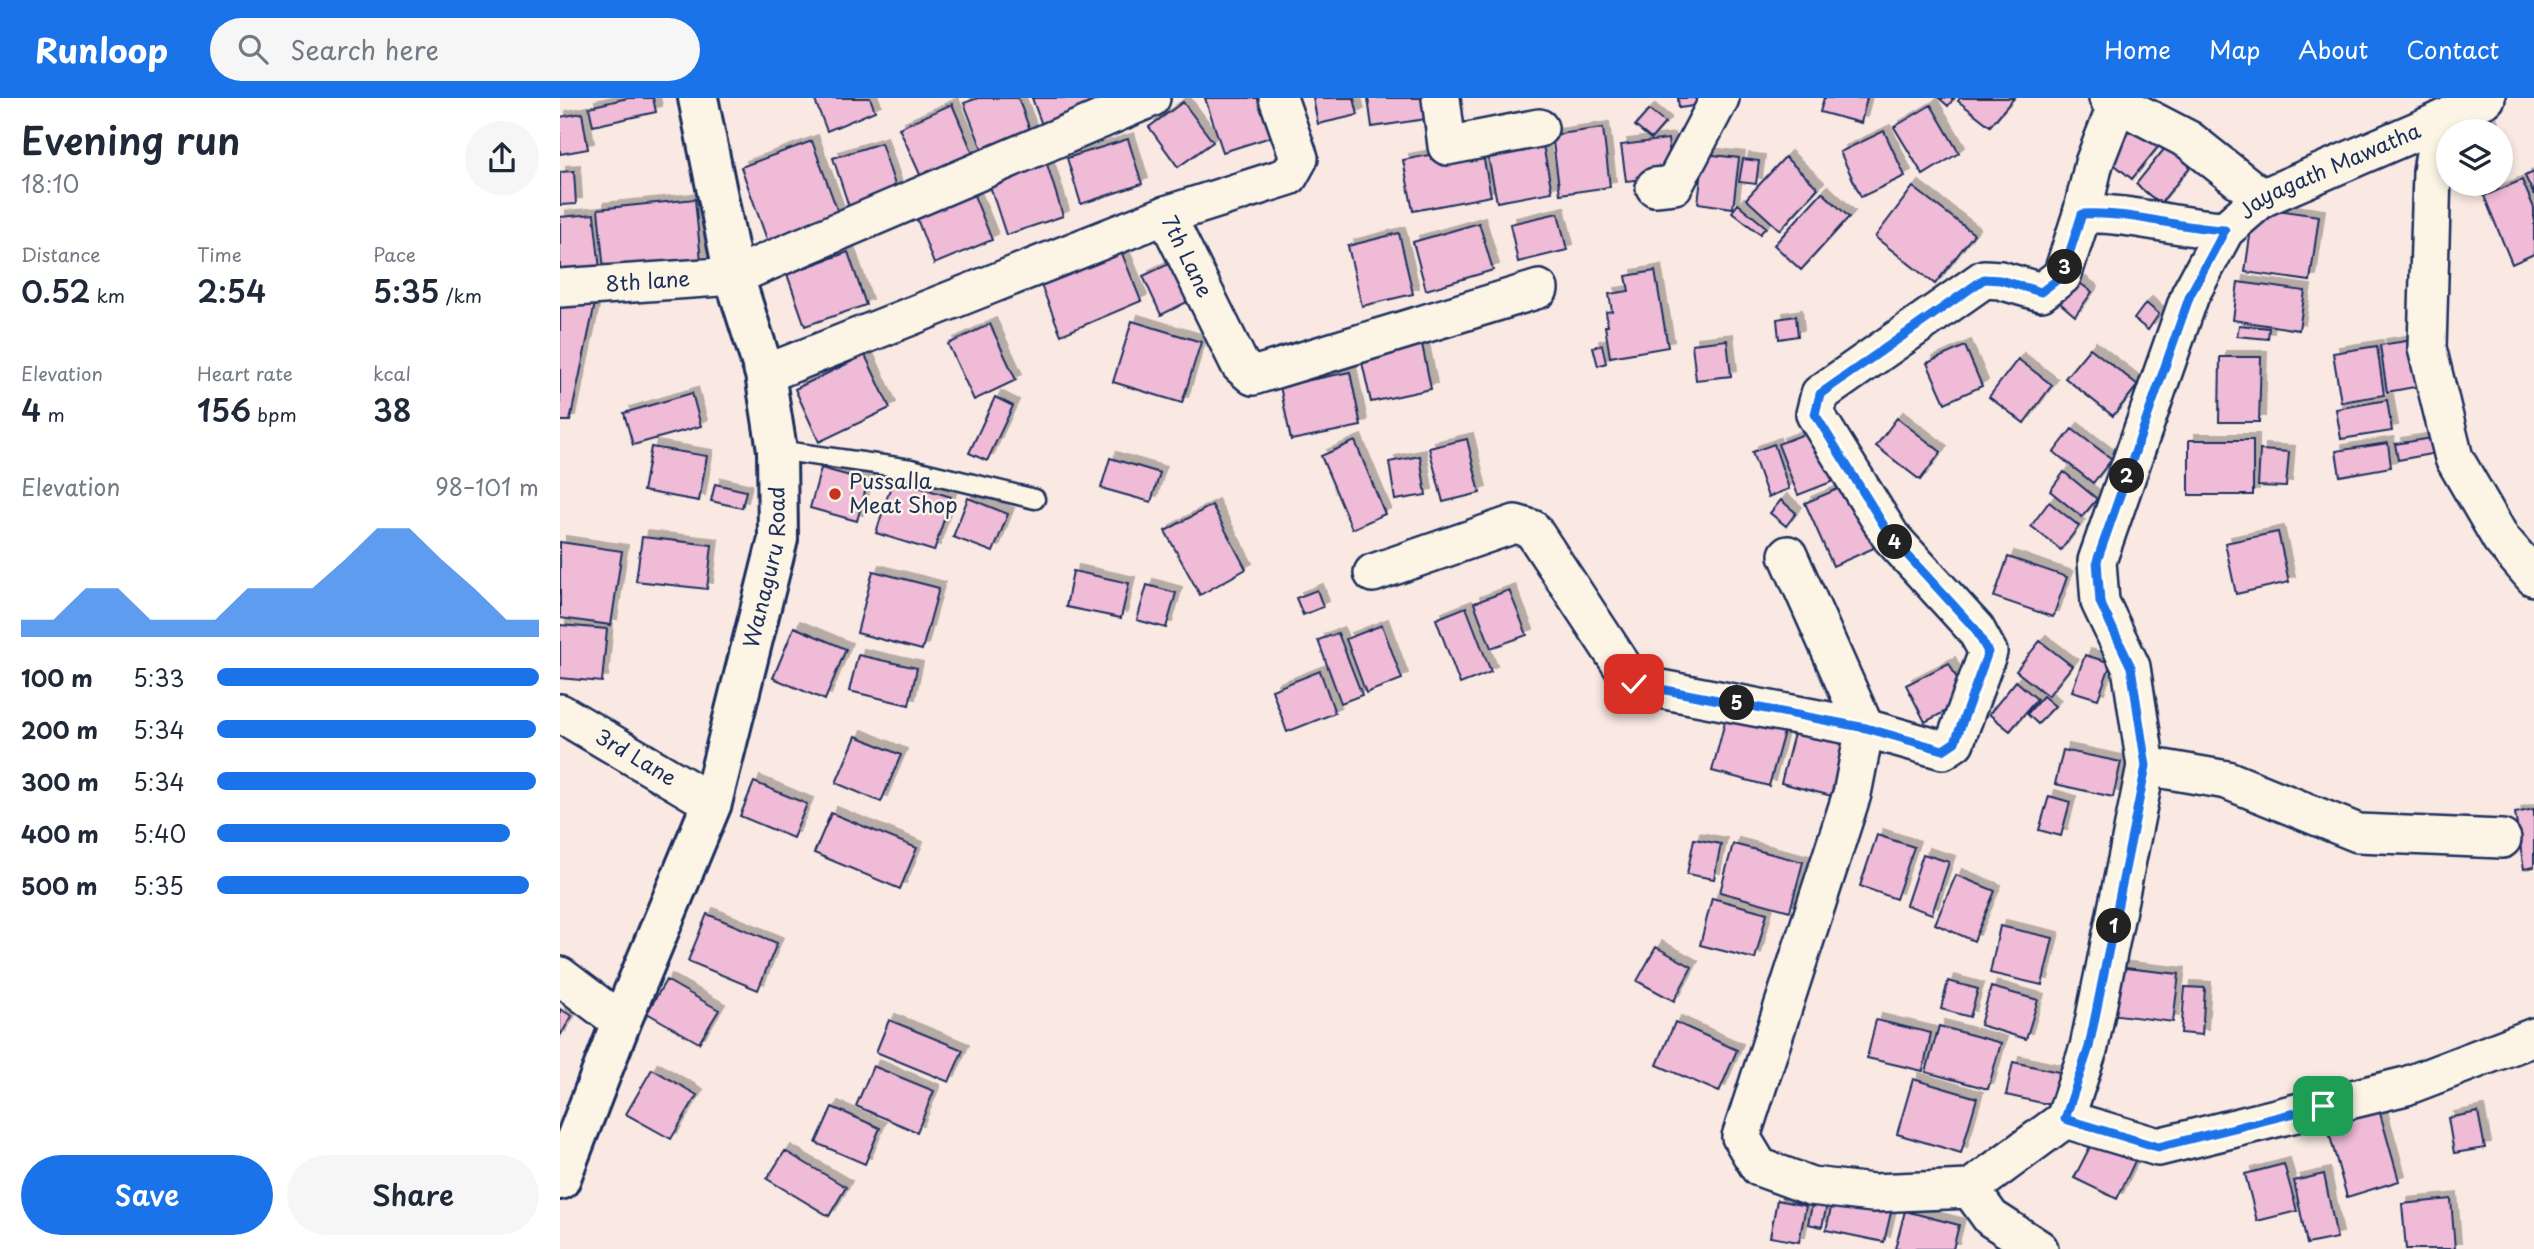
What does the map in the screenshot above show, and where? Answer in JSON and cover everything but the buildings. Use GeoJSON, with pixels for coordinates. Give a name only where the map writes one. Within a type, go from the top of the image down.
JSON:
{"type":"FeatureCollection","features":[{"type":"Feature","properties":{"kind":"street","name":"Wanaguru Road"},"geometry":{"type":"LineString","coordinates":[[560,1180],[621,1022],[712,803],[778,539],[777,450],[765,374],[734,276],[698,98]]}},
{"type":"Feature","properties":{"kind":"street","name":"8th lane"},"geometry":{"type":"LineString","coordinates":[[560,288],[734,276],[1152,98]]}},
{"type":"Feature","properties":{"kind":"street"},"geometry":{"type":"LineString","coordinates":[[1166,215],[1289,176],[1299,158],[1278,98]]}},
{"type":"Feature","properties":{"kind":"street"},"geometry":{"type":"LineString","coordinates":[[1441,98],[1447,146],[1539,128]]}},
{"type":"Feature","properties":{"kind":"street"},"geometry":{"type":"LineString","coordinates":[[1655,187],[1674,186],[1720,98]]}},
{"type":"Feature","properties":{"kind":"street","name":"Jayagath Mawatha"},"geometry":{"type":"LineString","coordinates":[[2445,119],[2486,98]]}},
{"type":"Feature","properties":{"kind":"street"},"geometry":{"type":"LineString","coordinates":[[1373,573],[1514,524],[1532,528],[1634,684],[1866,728],[1943,750],[1955,742],[1988,652],[1976,630],[1891,537],[1815,414],[1820,394],[1984,279],[2000,280],[2041,292],[2062,276],[2113,100],[2189,140],[2262,198]]}},
{"type":"Feature","properties":{"kind":"street","name":"Jayagath Mawatha"},"geometry":{"type":"LineString","coordinates":[[2065,1119],[2089,1047],[2146,766],[2131,667],[2100,602],[2097,561],[2190,295],[2225,230],[2262,198],[2436,123]]}},
{"type":"Feature","properties":{"kind":"street"},"geometry":{"type":"LineString","coordinates":[[2436,149],[2432,172],[2427,348],[2455,458],[2501,539],[2534,577]]}},
{"type":"Feature","properties":{"kind":"street"},"geometry":{"type":"LineString","coordinates":[[2082,214],[2103,213],[2225,230]]}},
{"type":"Feature","properties":{"kind":"street","name":"7th Lane"},"geometry":{"type":"LineString","coordinates":[[765,374],[1166,215],[1240,365],[1253,376],[1539,289]]}},
{"type":"Feature","properties":{"kind":"street"},"geometry":{"type":"LineString","coordinates":[[1788,555],[1866,728],[1852,794],[1741,1137],[1759,1167],[1811,1186],[1873,1193],[1969,1189],[2065,1119],[2158,1147],[2406,1086],[2534,1037]]}},
{"type":"Feature","properties":{"kind":"street","name":"3rd Lane"},"geometry":{"type":"LineString","coordinates":[[560,713],[712,803]]}},
{"type":"Feature","properties":{"kind":"street"},"geometry":{"type":"LineString","coordinates":[[2146,766],[2227,780],[2358,833],[2502,839]]}},
{"type":"Feature","properties":{"kind":"street"},"geometry":{"type":"LineString","coordinates":[[560,976],[621,1022]]}},
{"type":"Feature","properties":{"kind":"street"},"geometry":{"type":"LineString","coordinates":[[1969,1189],[1991,1218],[2039,1249]]}},
{"type":"Feature","properties":{"kind":"lane"},"geometry":{"type":"LineString","coordinates":[[777,450],[911,469],[1035,499]]}},
{"type":"Feature","properties":{"kind":"place","name":"Pussalla Meat Shop"},"geometry":{"type":"Point","coordinates":[835,494]}},
{"type":"Feature","properties":{"kind":"route"},"geometry":{"type":"LineString","coordinates":[[1634,684],[1866,728],[1943,750],[1955,742],[1988,652],[1976,630],[1891,537],[1815,414],[1820,394],[1984,279],[2000,280],[2041,292],[2062,276],[2082,214],[2103,213],[2225,230],[2190,295],[2097,561],[2100,602],[2131,667],[2146,766],[2089,1047],[2065,1119],[2158,1147],[2323,1106]]}}]}
